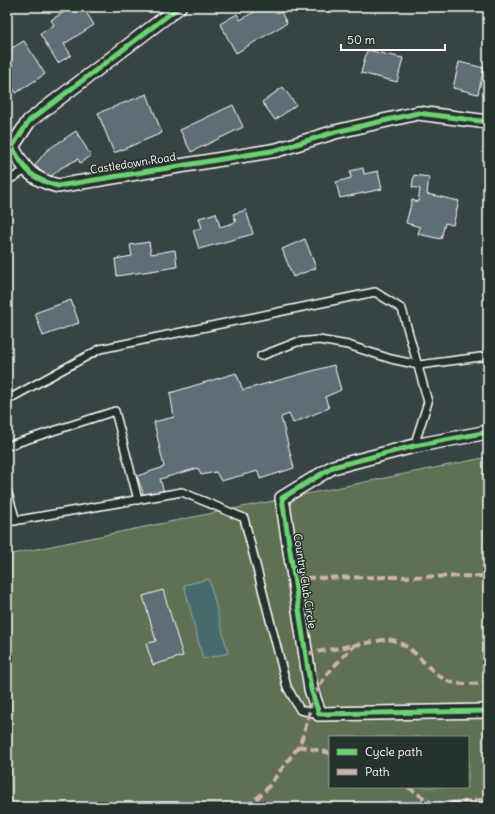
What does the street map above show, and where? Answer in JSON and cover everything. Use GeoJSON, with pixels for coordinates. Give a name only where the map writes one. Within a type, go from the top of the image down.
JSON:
{"type":"FeatureCollection","features":[{"type":"Feature","properties":{"kind":"street","name":"Castledown Road"},"geometry":{"type":"LineString","coordinates":[[179,7],[28,121],[12,148],[26,170],[44,182],[58,186],[277,150],[335,132],[418,113],[488,122]]}},
{"type":"Feature","properties":{"kind":"street","name":"Country Club Circle"},"geometry":{"type":"LineString","coordinates":[[318,714],[311,689],[282,498],[333,467],[414,446],[488,432]]}},
{"type":"Feature","properties":{"kind":"street"},"geometry":{"type":"LineString","coordinates":[[318,714],[488,710]]}},
{"type":"Feature","properties":{"kind":"lane"},"geometry":{"type":"LineString","coordinates":[[7,181],[26,170]]}},
{"type":"Feature","properties":{"kind":"lane"},"geometry":{"type":"LineString","coordinates":[[7,400],[100,349],[375,292],[402,310],[428,402],[414,446]]}},
{"type":"Feature","properties":{"kind":"lane"},"geometry":{"type":"LineString","coordinates":[[261,356],[297,342],[319,340],[348,345],[390,359],[418,365],[488,356]]}},
{"type":"Feature","properties":{"kind":"lane"},"geometry":{"type":"LineString","coordinates":[[7,446],[115,411],[138,500]]}},
{"type":"Feature","properties":{"kind":"lane"},"geometry":{"type":"LineString","coordinates":[[7,490],[16,521]]}},
{"type":"Feature","properties":{"kind":"lane"},"geometry":{"type":"LineString","coordinates":[[7,522],[182,492],[244,518],[287,687],[300,710],[318,714]]}},
{"type":"Feature","properties":{"kind":"green space"},"geometry":{"type":"Polygon","coordinates":[[[488,457],[488,807],[7,807],[7,555],[488,457]]]}},
{"type":"Feature","properties":{"kind":"water"},"geometry":{"type":"Polygon","coordinates":[[[209,579],[228,653],[203,659],[184,585],[209,579]]]}},
{"type":"Feature","properties":{"kind":"building"},"geometry":{"type":"Polygon","coordinates":[[[72,7],[83,7],[94,25],[64,44],[71,55],[58,63],[40,34],[54,25],[51,20],[72,7]]]}},
{"type":"Feature","properties":{"kind":"building"},"geometry":{"type":"Polygon","coordinates":[[[263,7],[278,7],[287,23],[236,53],[220,24],[237,14],[240,20],[263,7]]]}},
{"type":"Feature","properties":{"kind":"building"},"geometry":{"type":"Polygon","coordinates":[[[24,41],[45,74],[16,93],[7,79],[7,51],[24,41]]]}},
{"type":"Feature","properties":{"kind":"building"},"geometry":{"type":"Polygon","coordinates":[[[367,50],[403,58],[397,82],[361,73],[367,50]]]}},
{"type":"Feature","properties":{"kind":"building"},"geometry":{"type":"Polygon","coordinates":[[[459,62],[484,68],[478,94],[453,88],[459,62]]]}},
{"type":"Feature","properties":{"kind":"building"},"geometry":{"type":"Polygon","coordinates":[[[283,87],[296,105],[275,120],[262,102],[283,87]]]}},
{"type":"Feature","properties":{"kind":"building"},"geometry":{"type":"Polygon","coordinates":[[[147,94],[162,133],[114,153],[98,113],[147,94]]]}},
{"type":"Feature","properties":{"kind":"building"},"geometry":{"type":"Polygon","coordinates":[[[233,105],[243,127],[191,152],[180,130],[233,105]]]}},
{"type":"Feature","properties":{"kind":"building"},"geometry":{"type":"Polygon","coordinates":[[[76,131],[91,156],[80,163],[78,159],[61,168],[48,179],[35,165],[46,151],[76,131]]]}},
{"type":"Feature","properties":{"kind":"building"},"geometry":{"type":"Polygon","coordinates":[[[363,168],[364,174],[378,171],[382,189],[340,198],[336,182],[351,178],[350,171],[363,168]]]}},
{"type":"Feature","properties":{"kind":"building"},"geometry":{"type":"Polygon","coordinates":[[[414,175],[429,177],[427,194],[459,201],[453,225],[445,223],[441,239],[418,234],[420,227],[406,223],[412,200],[418,202],[420,189],[412,187],[414,175]]]}},
{"type":"Feature","properties":{"kind":"building"},"geometry":{"type":"Polygon","coordinates":[[[246,210],[253,234],[199,249],[193,230],[202,228],[199,218],[216,213],[220,227],[236,222],[233,214],[246,210]]]}},
{"type":"Feature","properties":{"kind":"building"},"geometry":{"type":"Polygon","coordinates":[[[305,239],[316,268],[293,277],[282,249],[305,239]]]}},
{"type":"Feature","properties":{"kind":"building"},"geometry":{"type":"Polygon","coordinates":[[[149,242],[151,254],[175,250],[177,267],[117,276],[115,259],[132,256],[130,245],[149,242]]]}},
{"type":"Feature","properties":{"kind":"building"},"geometry":{"type":"Polygon","coordinates":[[[71,300],[79,323],[43,336],[35,313],[71,300]]]}},
{"type":"Feature","properties":{"kind":"building"},"geometry":{"type":"Polygon","coordinates":[[[334,365],[341,390],[325,397],[329,408],[293,423],[289,414],[281,417],[294,468],[260,479],[258,471],[221,481],[216,472],[201,475],[198,468],[160,479],[164,492],[144,496],[137,476],[164,467],[154,422],[174,417],[170,393],[236,373],[243,390],[334,365]]]}},
{"type":"Feature","properties":{"kind":"building"},"geometry":{"type":"Polygon","coordinates":[[[163,590],[183,656],[153,665],[146,644],[156,641],[143,596],[163,590]]]}},
{"type":"Feature","properties":{"kind":"marked path"},"geometry":{"type":"LineString","coordinates":[[294,578],[488,576]]}},
{"type":"Feature","properties":{"kind":"marked path"},"geometry":{"type":"LineString","coordinates":[[306,654],[388,639],[398,642],[406,647],[433,671],[452,683],[488,683]]}},
{"type":"Feature","properties":{"kind":"marked path"},"geometry":{"type":"LineString","coordinates":[[329,753],[299,746],[313,699],[320,684],[355,645]]}},
{"type":"Feature","properties":{"kind":"marked path"},"geometry":{"type":"LineString","coordinates":[[247,807],[265,791],[299,746]]}},
{"type":"Feature","properties":{"kind":"marked path"},"geometry":{"type":"LineString","coordinates":[[409,788],[434,805],[488,799]]}},
{"type":"Feature","properties":{"kind":"cycle path"},"geometry":{"type":"LineString","coordinates":[[179,7],[29,121],[12,147],[25,168],[35,177],[58,186],[277,150],[335,132],[418,113],[488,122]]}},
{"type":"Feature","properties":{"kind":"cycle path"},"geometry":{"type":"LineString","coordinates":[[488,432],[414,446],[333,467],[282,498],[311,689],[319,714],[488,711]]}}]}
